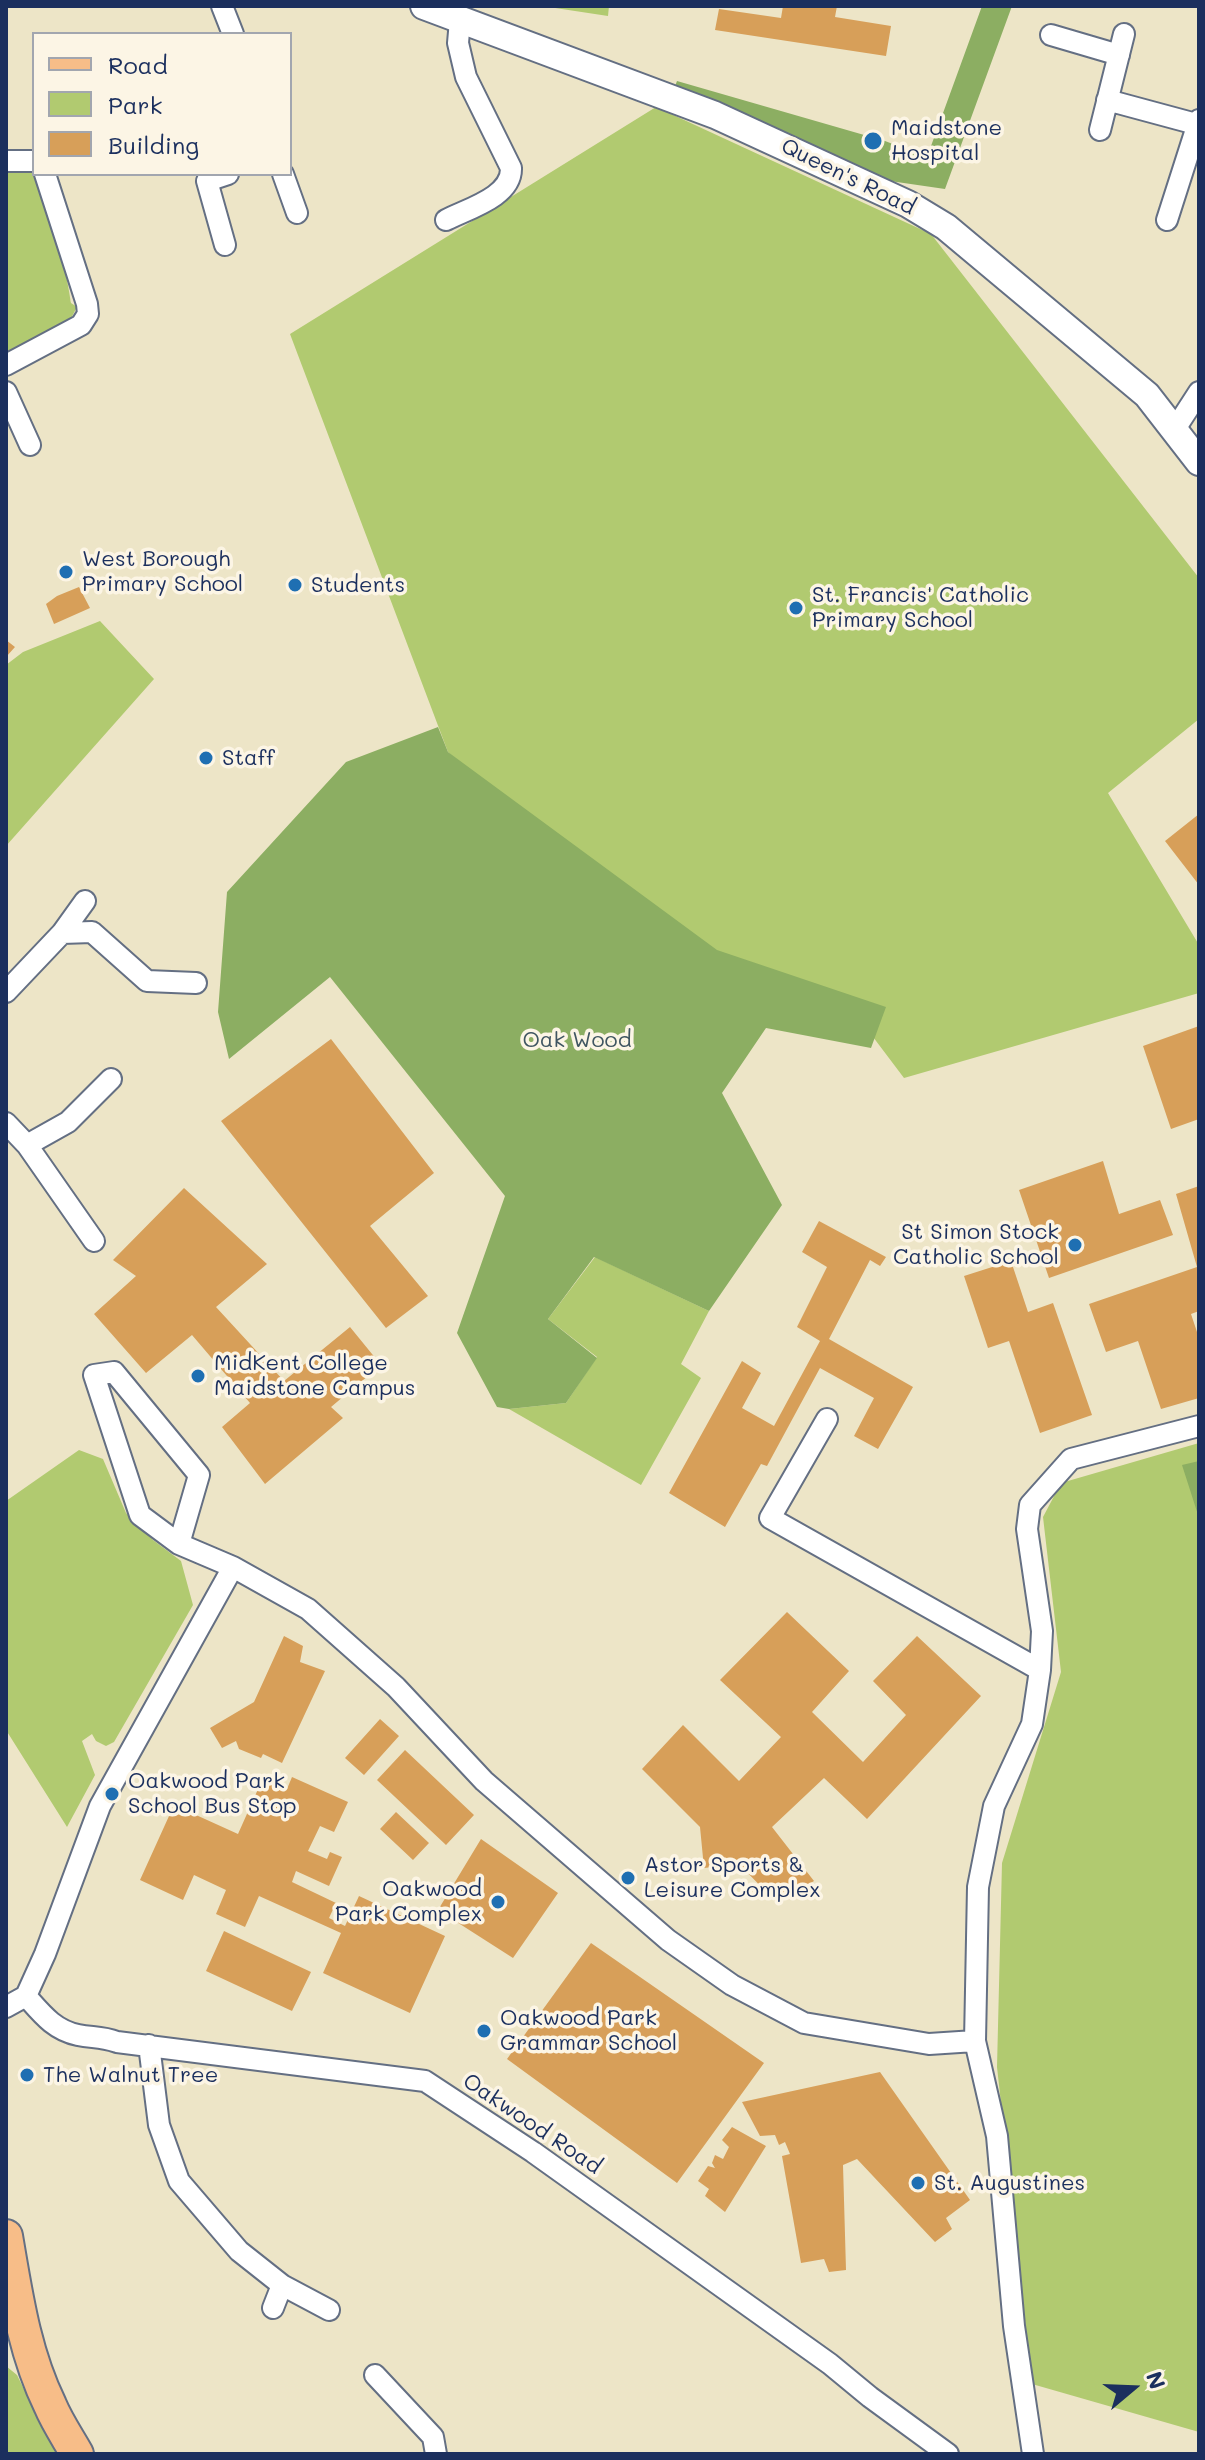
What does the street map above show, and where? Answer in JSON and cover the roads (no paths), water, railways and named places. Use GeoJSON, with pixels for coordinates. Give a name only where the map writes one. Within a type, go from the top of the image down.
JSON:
{"type":"FeatureCollection","features":[{"type":"Feature","properties":{"kind":"main road"},"geometry":{"type":"LineString","coordinates":[[6,2236],[13,2319],[49,2405],[77,2454]]}},
{"type":"Feature","properties":{"kind":"street"},"geometry":{"type":"LineString","coordinates":[[222,6],[232,32]]}},
{"type":"Feature","properties":{"kind":"street","name":"Queen's Road"},"geometry":{"type":"LineString","coordinates":[[424,6],[715,115],[908,204],[946,227],[1147,395],[1199,462]]}},
{"type":"Feature","properties":{"kind":"street"},"geometry":{"type":"LineString","coordinates":[[446,220],[494,196],[508,184],[511,175],[511,168],[466,77],[458,43],[460,20]]}},
{"type":"Feature","properties":{"kind":"street"},"geometry":{"type":"LineString","coordinates":[[1100,130],[1124,34]]}},
{"type":"Feature","properties":{"kind":"street"},"geometry":{"type":"LineString","coordinates":[[1051,35],[1119,55]]}},
{"type":"Feature","properties":{"kind":"street"},"geometry":{"type":"LineString","coordinates":[[1107,100],[1198,122],[1167,220]]}},
{"type":"Feature","properties":{"kind":"street"},"geometry":{"type":"LineString","coordinates":[[6,161],[32,161]]}},
{"type":"Feature","properties":{"kind":"street"},"geometry":{"type":"LineString","coordinates":[[6,365],[81,325],[88,314],[46,176]]}},
{"type":"Feature","properties":{"kind":"street"},"geometry":{"type":"LineString","coordinates":[[222,176],[207,181],[225,245]]}},
{"type":"Feature","properties":{"kind":"street"},"geometry":{"type":"LineString","coordinates":[[284,176],[297,213]]}},
{"type":"Feature","properties":{"kind":"street"},"geometry":{"type":"LineString","coordinates":[[6,392],[30,445]]}},
{"type":"Feature","properties":{"kind":"street"},"geometry":{"type":"LineString","coordinates":[[1175,429],[1199,392]]}},
{"type":"Feature","properties":{"kind":"street"},"geometry":{"type":"LineString","coordinates":[[6,992],[62,933],[85,901]]}},
{"type":"Feature","properties":{"kind":"street"},"geometry":{"type":"LineString","coordinates":[[62,933],[92,932],[147,981],[196,983]]}},
{"type":"Feature","properties":{"kind":"street"},"geometry":{"type":"LineString","coordinates":[[27,1145],[68,1122],[111,1079]]}},
{"type":"Feature","properties":{"kind":"street"},"geometry":{"type":"LineString","coordinates":[[6,1123],[27,1145],[94,1241]]}},
{"type":"Feature","properties":{"kind":"street"},"geometry":{"type":"LineString","coordinates":[[179,1544],[199,1475],[114,1372],[94,1375],[140,1515],[179,1544],[233,1567],[308,1609],[396,1687],[484,1781],[668,1940],[732,1985],[804,2023],[929,2044],[975,2041]]}},
{"type":"Feature","properties":{"kind":"street"},"geometry":{"type":"LineString","coordinates":[[827,1419],[770,1518],[1040,1670]]}},
{"type":"Feature","properties":{"kind":"street"},"geometry":{"type":"LineString","coordinates":[[1033,2454],[1014,2326],[997,2136],[975,2041],[978,1887],[994,1806],[1032,1724],[1040,1670],[1042,1631],[1027,1529],[1030,1505],[1071,1459],[1199,1426]]}},
{"type":"Feature","properties":{"kind":"street"},"geometry":{"type":"LineString","coordinates":[[6,2007],[26,1996],[100,1806],[233,1567]]}},
{"type":"Feature","properties":{"kind":"street","name":"Oakwood Road"},"geometry":{"type":"LineString","coordinates":[[26,1996],[50,2024],[79,2035],[425,2081],[533,2152],[818,2354],[948,2454]]}},
{"type":"Feature","properties":{"kind":"street"},"geometry":{"type":"LineString","coordinates":[[149,2045],[159,2125],[179,2181],[239,2251],[282,2285],[329,2310]]}},
{"type":"Feature","properties":{"kind":"street"},"geometry":{"type":"LineString","coordinates":[[273,2308],[282,2285]]}},
{"type":"Feature","properties":{"kind":"street"},"geometry":{"type":"LineString","coordinates":[[375,2375],[433,2437],[436,2454]]}},
{"type":"Feature","properties":{"kind":"place","name":"Maidstone Hospital"},"geometry":{"type":"Point","coordinates":[873,141]}},
{"type":"Feature","properties":{"kind":"place","name":"West Borough Primary School"},"geometry":{"type":"Point","coordinates":[66,572]}},
{"type":"Feature","properties":{"kind":"place","name":"Students"},"geometry":{"type":"Point","coordinates":[295,585]}},
{"type":"Feature","properties":{"kind":"place","name":"St. Francis' Catholic Primary School"},"geometry":{"type":"Point","coordinates":[796,608]}},
{"type":"Feature","properties":{"kind":"place","name":"Staff"},"geometry":{"type":"Point","coordinates":[206,758]}},
{"type":"Feature","properties":{"kind":"place","name":"St Simon Stock Catholic School"},"geometry":{"type":"Point","coordinates":[1075,1245]}},
{"type":"Feature","properties":{"kind":"place","name":"MidKent College Maidstone Campus"},"geometry":{"type":"Point","coordinates":[198,1376]}},
{"type":"Feature","properties":{"kind":"place","name":"Oakwood Park School Bus Stop"},"geometry":{"type":"Point","coordinates":[112,1794]}},
{"type":"Feature","properties":{"kind":"place","name":"Astor Sports & Leisure Complex"},"geometry":{"type":"Point","coordinates":[628,1878]}},
{"type":"Feature","properties":{"kind":"place","name":"Oakwood Park Complex"},"geometry":{"type":"Point","coordinates":[498,1902]}},
{"type":"Feature","properties":{"kind":"place","name":"Oakwood Park Grammar School"},"geometry":{"type":"Point","coordinates":[484,2031]}},
{"type":"Feature","properties":{"kind":"place","name":"The Walnut Tree"},"geometry":{"type":"Point","coordinates":[27,2075]}},
{"type":"Feature","properties":{"kind":"place","name":"St. Augustines"},"geometry":{"type":"Point","coordinates":[918,2183]}},
{"type":"Feature","properties":{"kind":"park label","name":"Oak Wood"},"geometry":{"type":"Point","coordinates":[577,1040]}}]}
